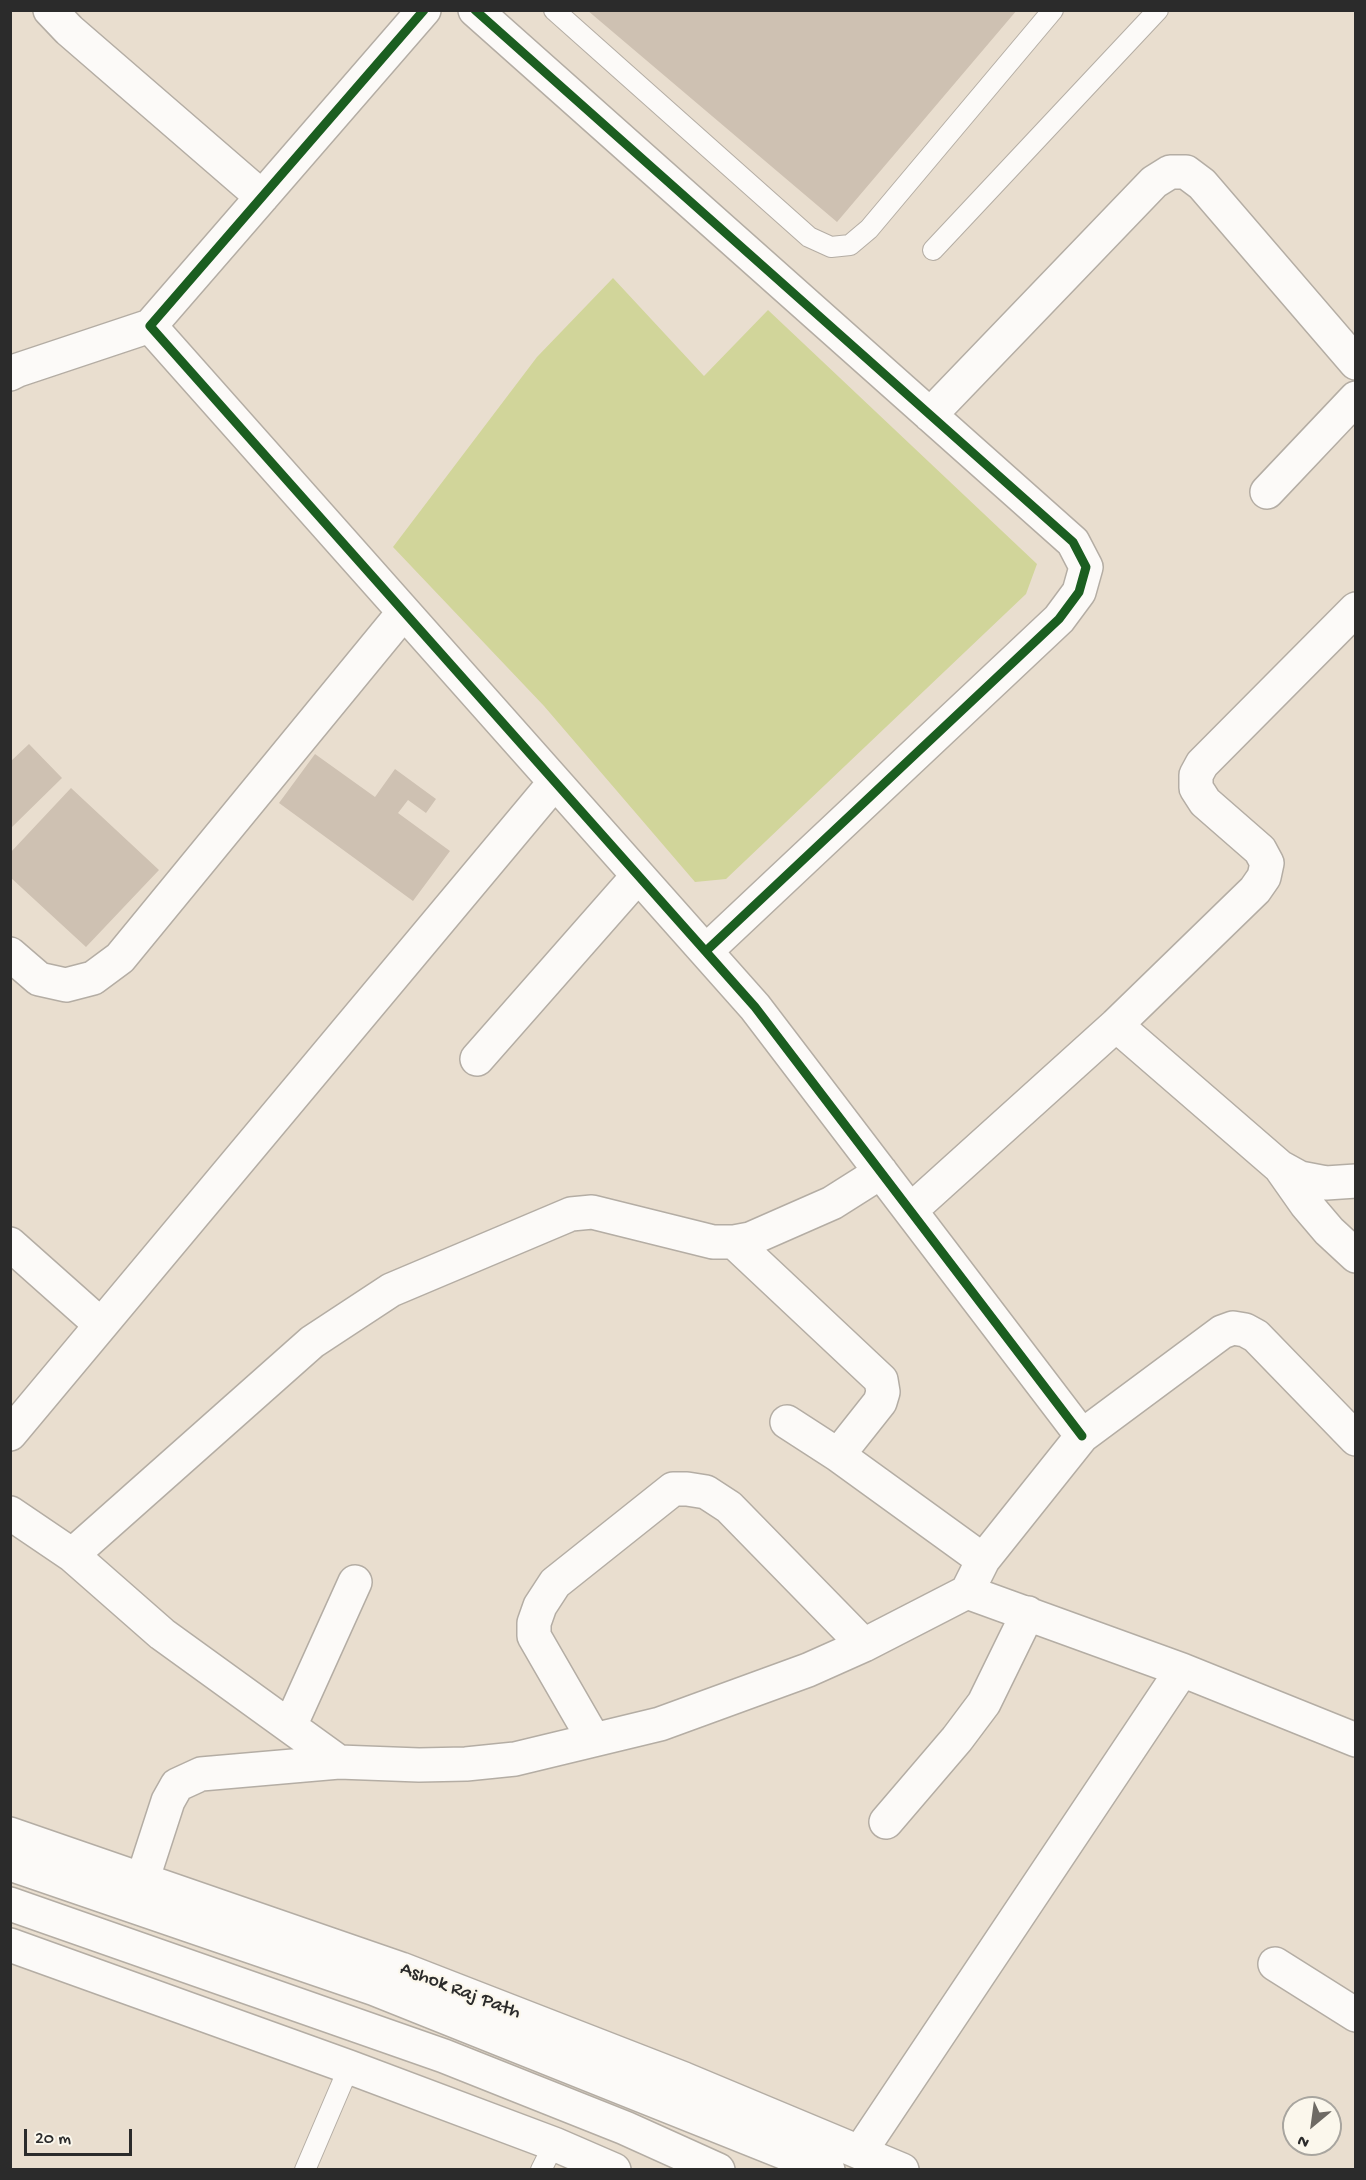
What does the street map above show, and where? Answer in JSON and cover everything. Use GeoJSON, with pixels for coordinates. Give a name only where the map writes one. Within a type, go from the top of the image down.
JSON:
{"type":"FeatureCollection","features":[{"type":"Feature","properties":{"kind":"street"},"geometry":{"type":"LineString","coordinates":[[50,10],[69,30],[262,197]]}},
{"type":"Feature","properties":{"kind":"street"},"geometry":{"type":"LineString","coordinates":[[10,374],[150,326],[424,10]]}},
{"type":"Feature","properties":{"kind":"street"},"geometry":{"type":"LineString","coordinates":[[475,10],[1073,542],[1086,567],[1079,592],[1059,619],[705,951]]}},
{"type":"Feature","properties":{"kind":"street"},"geometry":{"type":"LineString","coordinates":[[930,415],[1154,182],[1170,172],[1186,172],[1202,184],[1356,363]]}},
{"type":"Feature","properties":{"kind":"street"},"geometry":{"type":"LineString","coordinates":[[150,326],[755,1007],[1082,1436]]}},
{"type":"Feature","properties":{"kind":"street"},"geometry":{"type":"LineString","coordinates":[[1267,492],[1356,398]]}},
{"type":"Feature","properties":{"kind":"street"},"geometry":{"type":"LineString","coordinates":[[911,1210],[1116,1025],[1255,890],[1264,877],[1267,863],[1260,850],[1205,802],[1196,788],[1196,775],[1202,764],[1356,609]]}},
{"type":"Feature","properties":{"kind":"street"},"geometry":{"type":"LineString","coordinates":[[10,954],[39,979],[66,986],[93,978],[120,958],[404,612]]}},
{"type":"Feature","properties":{"kind":"street"},"geometry":{"type":"LineString","coordinates":[[10,1434],[555,782]]}},
{"type":"Feature","properties":{"kind":"street"},"geometry":{"type":"LineString","coordinates":[[477,1059],[638,876]]}},
{"type":"Feature","properties":{"kind":"street"},"geometry":{"type":"LineString","coordinates":[[1116,1025],[1280,1167],[1300,1178],[1326,1183],[1356,1181]]}},
{"type":"Feature","properties":{"kind":"street"},"geometry":{"type":"LineString","coordinates":[[1280,1167],[1306,1204],[1329,1231],[1356,1256]]}},
{"type":"Feature","properties":{"kind":"street"},"geometry":{"type":"LineString","coordinates":[[72,1555],[312,1342],[391,1290],[571,1214],[592,1212],[713,1242],[750,1239],[832,1203],[881,1172]]}},
{"type":"Feature","properties":{"kind":"street"},"geometry":{"type":"LineString","coordinates":[[734,1242],[881,1380],[883,1392],[880,1402],[838,1455]]}},
{"type":"Feature","properties":{"kind":"street"},"geometry":{"type":"LineString","coordinates":[[10,1244],[101,1325]]}},
{"type":"Feature","properties":{"kind":"street"},"geometry":{"type":"LineString","coordinates":[[143,1878],[168,1801],[177,1785],[201,1774],[339,1762],[419,1765],[466,1764],[515,1759],[660,1724],[808,1670],[864,1645],[967,1592],[984,1560],[1082,1436],[1221,1332],[1233,1328],[1245,1330],[1256,1336],[1356,1439]]}},
{"type":"Feature","properties":{"kind":"street"},"geometry":{"type":"LineString","coordinates":[[787,1422],[838,1455],[984,1560]]}},
{"type":"Feature","properties":{"kind":"street"},"geometry":{"type":"LineString","coordinates":[[594,1740],[534,1636],[534,1623],[540,1606],[555,1583],[673,1489],[706,1492],[729,1507],[864,1645]]}},
{"type":"Feature","properties":{"kind":"street"},"geometry":{"type":"LineString","coordinates":[[10,1513],[72,1555],[162,1634],[339,1762]]}},
{"type":"Feature","properties":{"kind":"street"},"geometry":{"type":"LineString","coordinates":[[290,1726],[355,1582]]}},
{"type":"Feature","properties":{"kind":"street"},"geometry":{"type":"LineString","coordinates":[[967,1592],[1182,1670],[1356,1740]]}},
{"type":"Feature","properties":{"kind":"street"},"geometry":{"type":"LineString","coordinates":[[886,1822],[957,1739],[984,1703],[1028,1613]]}},
{"type":"Feature","properties":{"kind":"street"},"geometry":{"type":"LineString","coordinates":[[860,2152],[1182,1670]]}},
{"type":"Feature","properties":{"kind":"street","name":"Ashok Raj Path"},"geometry":{"type":"LineString","coordinates":[[10,1834],[143,1878],[401,1969],[684,2079],[902,2169]]}},
{"type":"Feature","properties":{"kind":"street","name":"Ashok Raj Path"},"geometry":{"type":"LineString","coordinates":[[10,1864],[375,1989],[828,2169]]}},
{"type":"Feature","properties":{"kind":"street"},"geometry":{"type":"LineString","coordinates":[[10,1904],[444,2056],[625,2128],[718,2169]]}},
{"type":"Feature","properties":{"kind":"street"},"geometry":{"type":"LineString","coordinates":[[10,1945],[349,2067],[547,2157],[614,2169]]}},
{"type":"Feature","properties":{"kind":"street"},"geometry":{"type":"LineString","coordinates":[[1275,1964],[1356,2014]]}},
{"type":"Feature","properties":{"kind":"lane"},"geometry":{"type":"LineString","coordinates":[[554,10],[809,237],[831,247],[850,245],[869,229],[1053,10]]}},
{"type":"Feature","properties":{"kind":"lane"},"geometry":{"type":"LineString","coordinates":[[933,250],[1158,10]]}},
{"type":"Feature","properties":{"kind":"lane"},"geometry":{"type":"LineString","coordinates":[[305,2169],[349,2067]]}},
{"type":"Feature","properties":{"kind":"green space"},"geometry":{"type":"Polygon","coordinates":[[[613,278],[704,376],[768,310],[1037,564],[1026,594],[726,879],[695,882],[544,706],[393,547],[537,357],[613,278]]]}},
{"type":"Feature","properties":{"kind":"building"},"geometry":{"type":"Polygon","coordinates":[[[587,10],[1017,10],[837,222],[587,10]]]}},
{"type":"Feature","properties":{"kind":"building"},"geometry":{"type":"Polygon","coordinates":[[[29,744],[62,778],[10,829],[10,762],[29,744]]]}},
{"type":"Feature","properties":{"kind":"building"},"geometry":{"type":"Polygon","coordinates":[[[315,754],[375,797],[395,769],[436,799],[426,813],[408,800],[398,813],[450,851],[413,901],[279,803],[315,754]]]}},
{"type":"Feature","properties":{"kind":"building"},"geometry":{"type":"Polygon","coordinates":[[[71,788],[159,870],[86,947],[10,877],[10,853],[71,788]]]}},
{"type":"Feature","properties":{"kind":"cycle path"},"geometry":{"type":"LineString","coordinates":[[424,10],[150,326],[755,1007],[1082,1436]]}},
{"type":"Feature","properties":{"kind":"cycle path"},"geometry":{"type":"LineString","coordinates":[[475,10],[1073,542],[1086,567],[1079,592],[1059,619],[706,951]]}}]}
